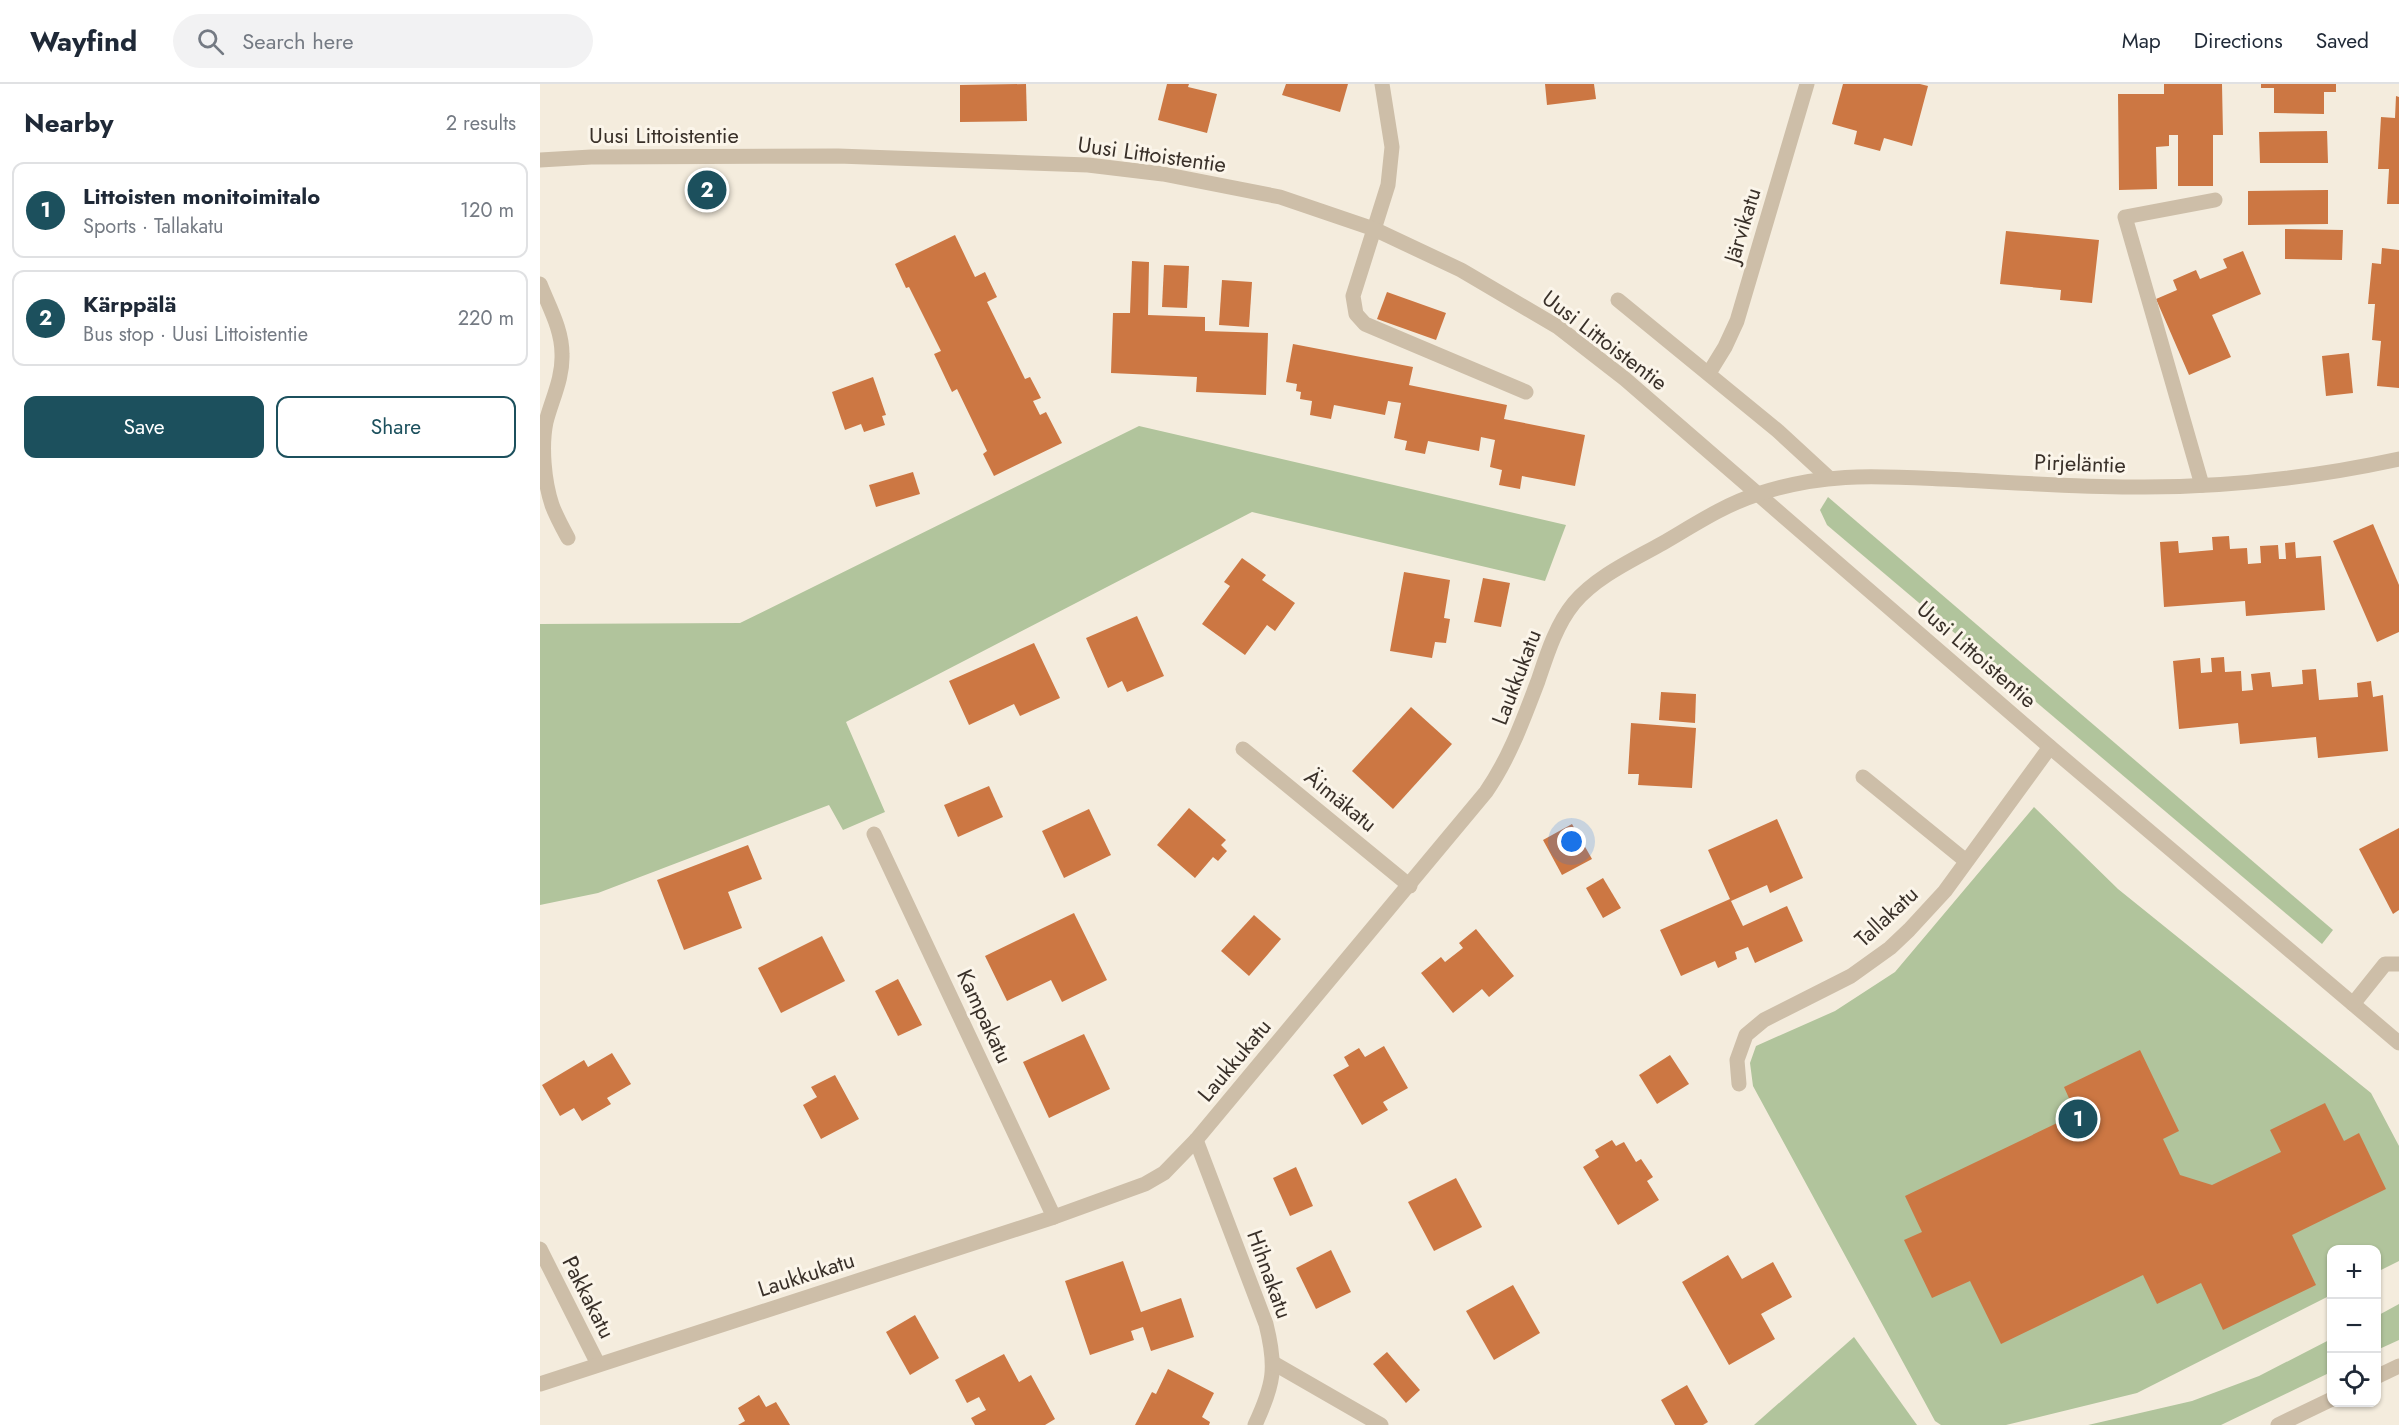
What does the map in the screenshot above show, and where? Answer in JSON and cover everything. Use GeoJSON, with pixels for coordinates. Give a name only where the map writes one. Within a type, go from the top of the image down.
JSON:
{"type":"FeatureCollection","features":[{"type":"Feature","properties":{"kind":"street"},"geometry":{"type":"LineString","coordinates":[[1382,84],[1392,147],[1388,185],[1353,296],[1356,314],[1365,324],[1526,392]]}},
{"type":"Feature","properties":{"kind":"street","name":"Järvikatu"},"geometry":{"type":"LineString","coordinates":[[1709,373],[1737,321],[1807,84]]}},
{"type":"Feature","properties":{"kind":"street","name":"Uusi Littoistentie"},"geometry":{"type":"LineString","coordinates":[[540,160],[591,157],[838,156],[1088,165],[1162,174],[1280,197],[1374,230],[1461,270],[1558,327],[1625,379],[2050,747],[2399,1043]]}},
{"type":"Feature","properties":{"kind":"street"},"geometry":{"type":"LineString","coordinates":[[2202,485],[2125,216],[2215,200]]}},
{"type":"Feature","properties":{"kind":"street"},"geometry":{"type":"LineString","coordinates":[[540,284],[557,323],[561,340],[561,371],[546,425],[545,445],[552,505],[568,538]]}},
{"type":"Feature","properties":{"kind":"street"},"geometry":{"type":"LineString","coordinates":[[1618,300],[1778,431],[1829,478]]}},
{"type":"Feature","properties":{"kind":"street","name":"Pirjeläntie"},"geometry":{"type":"LineString","coordinates":[[1758,494],[1829,478],[1860,475],[2132,488],[2202,485],[2288,479],[2399,459]]}},
{"type":"Feature","properties":{"kind":"street","name":"Laukkukatu"},"geometry":{"type":"LineString","coordinates":[[540,1384],[1054,1218],[1145,1184],[1164,1173],[1196,1140],[1472,812],[1500,772],[1519,732],[1556,634],[1574,603],[1614,570],[1725,507],[1758,494]]}},
{"type":"Feature","properties":{"kind":"street","name":"Tallakatu"},"geometry":{"type":"LineString","coordinates":[[1739,1084],[1737,1066],[1740,1047],[1746,1035],[1754,1027],[1851,976],[1890,948],[1928,912],[2050,747]]}},
{"type":"Feature","properties":{"kind":"street","name":"Äimäkatu"},"geometry":{"type":"LineString","coordinates":[[1243,749],[1410,886]]}},
{"type":"Feature","properties":{"kind":"street"},"geometry":{"type":"LineString","coordinates":[[1863,777],[1966,861]]}},
{"type":"Feature","properties":{"kind":"street","name":"Kampakatu"},"geometry":{"type":"LineString","coordinates":[[874,834],[1054,1218]]}},
{"type":"Feature","properties":{"kind":"street"},"geometry":{"type":"LineString","coordinates":[[2353,1004],[2385,964],[2399,964]]}},
{"type":"Feature","properties":{"kind":"street","name":"Hihnakatu"},"geometry":{"type":"LineString","coordinates":[[1196,1140],[1266,1324],[1275,1364],[1271,1387],[1255,1425]]}},
{"type":"Feature","properties":{"kind":"street","name":"Pakkakatu"},"geometry":{"type":"LineString","coordinates":[[540,1249],[598,1364]]}},
{"type":"Feature","properties":{"kind":"street"},"geometry":{"type":"LineString","coordinates":[[1275,1364],[1381,1425]]}},
{"type":"Feature","properties":{"kind":"street"},"geometry":{"type":"LineString","coordinates":[[2381,1375],[2399,1366]]}},
{"type":"Feature","properties":{"kind":"street"},"geometry":{"type":"LineString","coordinates":[[2278,1425],[2327,1401]]}},
{"type":"Feature","properties":{"kind":"green space"},"geometry":{"type":"Polygon","coordinates":[[[1139,426],[1566,525],[1545,581],[1252,512],[846,722],[885,812],[843,830],[829,805],[598,893],[540,905],[540,624],[740,623],[1139,426]]]}},
{"type":"Feature","properties":{"kind":"green space"},"geometry":{"type":"Polygon","coordinates":[[[1828,497],[2333,930],[2322,944],[1827,525],[1820,510],[1828,497]]]}},
{"type":"Feature","properties":{"kind":"green space"},"geometry":{"type":"Polygon","coordinates":[[[2034,807],[2118,889],[2371,1093],[2399,1146],[2399,1261],[2381,1270],[2381,1245],[2327,1245],[2327,1297],[2137,1393],[2006,1425],[1941,1425],[1935,1421],[1753,1086],[1750,1063],[1756,1046],[1835,1011],[1895,972],[2034,807]]]}},
{"type":"Feature","properties":{"kind":"green space"},"geometry":{"type":"Polygon","coordinates":[[[2399,1304],[2399,1340],[2381,1348],[2381,1314],[2399,1304]]]}},
{"type":"Feature","properties":{"kind":"green space"},"geometry":{"type":"Polygon","coordinates":[[[1854,1337],[1917,1425],[1754,1425],[1854,1337]]]}},
{"type":"Feature","properties":{"kind":"green space"},"geometry":{"type":"Polygon","coordinates":[[[2327,1341],[2327,1374],[2221,1425],[2088,1425],[2192,1401],[2259,1376],[2327,1341]]]}},
{"type":"Feature","properties":{"kind":"building"},"geometry":{"type":"Polygon","coordinates":[[[1026,84],[1027,121],[960,122],[960,85],[1026,84]]]}},
{"type":"Feature","properties":{"kind":"building"},"geometry":{"type":"Polygon","coordinates":[[[1167,84],[1189,84],[1188,87],[1217,94],[1207,133],[1158,120],[1167,84]]]}},
{"type":"Feature","properties":{"kind":"building"},"geometry":{"type":"Polygon","coordinates":[[[1286,84],[1348,84],[1340,112],[1282,95],[1286,84]]]}},
{"type":"Feature","properties":{"kind":"building"},"geometry":{"type":"Polygon","coordinates":[[[1545,84],[1594,84],[1596,99],[1547,105],[1545,84]]]}},
{"type":"Feature","properties":{"kind":"building"},"geometry":{"type":"Polygon","coordinates":[[[1843,84],[1920,84],[1928,86],[1912,146],[1884,138],[1880,151],[1854,144],[1857,131],[1832,124],[1843,84]]]}},
{"type":"Feature","properties":{"kind":"building"},"geometry":{"type":"Polygon","coordinates":[[[2164,84],[2222,84],[2223,135],[2213,135],[2213,186],[2178,186],[2178,135],[2169,135],[2169,146],[2156,147],[2157,189],[2119,190],[2118,94],[2164,94],[2164,84]]]}},
{"type":"Feature","properties":{"kind":"building"},"geometry":{"type":"Polygon","coordinates":[[[2261,84],[2336,84],[2336,92],[2324,92],[2324,114],[2274,113],[2274,88],[2261,88],[2261,84]]]}},
{"type":"Feature","properties":{"kind":"building"},"geometry":{"type":"Polygon","coordinates":[[[2396,96],[2399,97],[2399,204],[2387,204],[2389,169],[2378,169],[2381,117],[2395,118],[2396,96]]]}},
{"type":"Feature","properties":{"kind":"building"},"geometry":{"type":"Polygon","coordinates":[[[2327,131],[2328,163],[2260,163],[2259,132],[2327,131]]]}},
{"type":"Feature","properties":{"kind":"building"},"geometry":{"type":"Polygon","coordinates":[[[2328,190],[2328,224],[2248,225],[2248,191],[2328,190]]]}},
{"type":"Feature","properties":{"kind":"building"},"geometry":{"type":"Polygon","coordinates":[[[2285,229],[2343,230],[2342,260],[2285,259],[2285,229]]]}},
{"type":"Feature","properties":{"kind":"building"},"geometry":{"type":"Polygon","coordinates":[[[2006,231],[2099,240],[2092,303],[2060,300],[2061,290],[2000,284],[2006,231]]]}},
{"type":"Feature","properties":{"kind":"building"},"geometry":{"type":"Polygon","coordinates":[[[955,235],[975,277],[985,272],[997,297],[987,302],[1025,379],[1030,377],[1041,398],[1033,401],[1040,415],[1046,412],[1062,443],[994,476],[983,454],[987,451],[957,389],[952,392],[934,354],[941,351],[895,264],[955,235]]]}},
{"type":"Feature","properties":{"kind":"building"},"geometry":{"type":"Polygon","coordinates":[[[2382,248],[2399,250],[2399,388],[2377,386],[2381,341],[2372,340],[2375,304],[2368,304],[2372,263],[2381,264],[2382,248]]]}},
{"type":"Feature","properties":{"kind":"building"},"geometry":{"type":"Polygon","coordinates":[[[2243,251],[2261,294],[2212,315],[2231,357],[2189,375],[2156,299],[2177,290],[2173,280],[2196,270],[2200,279],[2227,268],[2223,259],[2243,251]]]}},
{"type":"Feature","properties":{"kind":"building"},"geometry":{"type":"Polygon","coordinates":[[[1132,261],[1149,262],[1148,315],[1205,317],[1205,331],[1268,333],[1266,395],[1196,392],[1197,377],[1111,373],[1113,313],[1130,313],[1132,261]]]}},
{"type":"Feature","properties":{"kind":"building"},"geometry":{"type":"Polygon","coordinates":[[[1164,265],[1189,266],[1187,308],[1162,307],[1164,265]]]}},
{"type":"Feature","properties":{"kind":"building"},"geometry":{"type":"Polygon","coordinates":[[[1222,280],[1252,282],[1249,327],[1219,325],[1222,280]]]}},
{"type":"Feature","properties":{"kind":"building"},"geometry":{"type":"Polygon","coordinates":[[[1387,292],[1446,313],[1436,340],[1377,319],[1387,292]]]}},
{"type":"Feature","properties":{"kind":"building"},"geometry":{"type":"Polygon","coordinates":[[[1293,344],[1413,367],[1409,385],[1507,405],[1504,419],[1585,435],[1575,486],[1522,476],[1520,489],[1499,485],[1502,470],[1490,467],[1495,440],[1481,437],[1479,451],[1428,441],[1425,454],[1405,450],[1407,441],[1394,438],[1401,403],[1388,401],[1385,415],[1334,405],[1331,419],[1310,415],[1312,401],[1300,399],[1301,392],[1296,391],[1297,384],[1286,382],[1293,344]]]}},
{"type":"Feature","properties":{"kind":"building"},"geometry":{"type":"Polygon","coordinates":[[[2349,353],[2353,393],[2326,396],[2322,356],[2349,353]]]}},
{"type":"Feature","properties":{"kind":"building"},"geometry":{"type":"Polygon","coordinates":[[[873,377],[886,415],[882,416],[885,425],[864,432],[861,424],[845,430],[832,392],[873,377]]]}},
{"type":"Feature","properties":{"kind":"building"},"geometry":{"type":"Polygon","coordinates":[[[913,472],[920,494],[876,507],[869,485],[913,472]]]}},
{"type":"Feature","properties":{"kind":"building"},"geometry":{"type":"Polygon","coordinates":[[[2373,524],[2399,585],[2399,632],[2377,642],[2333,541],[2373,524]]]}},
{"type":"Feature","properties":{"kind":"building"},"geometry":{"type":"Polygon","coordinates":[[[2229,536],[2230,549],[2247,548],[2248,564],[2261,563],[2260,546],[2278,545],[2279,559],[2286,559],[2285,543],[2295,542],[2296,558],[2321,556],[2325,610],[2246,616],[2245,601],[2164,607],[2160,542],[2178,541],[2179,553],[2213,550],[2212,537],[2229,536]]]}},
{"type":"Feature","properties":{"kind":"building"},"geometry":{"type":"Polygon","coordinates":[[[1242,558],[1266,575],[1262,580],[1295,603],[1275,631],[1267,625],[1245,655],[1202,624],[1230,586],[1224,582],[1242,558]]]}},
{"type":"Feature","properties":{"kind":"building"},"geometry":{"type":"Polygon","coordinates":[[[1404,572],[1450,580],[1444,618],[1450,619],[1446,643],[1435,642],[1432,658],[1390,651],[1404,572]]]}},
{"type":"Feature","properties":{"kind":"building"},"geometry":{"type":"Polygon","coordinates":[[[1483,578],[1510,583],[1501,627],[1474,622],[1483,578]]]}},
{"type":"Feature","properties":{"kind":"building"},"geometry":{"type":"Polygon","coordinates":[[[1137,616],[1164,676],[1127,692],[1122,681],[1108,688],[1086,638],[1137,616]]]}},
{"type":"Feature","properties":{"kind":"building"},"geometry":{"type":"Polygon","coordinates":[[[1034,643],[1060,698],[1020,716],[1014,704],[969,725],[949,681],[1034,643]]]}},
{"type":"Feature","properties":{"kind":"building"},"geometry":{"type":"Polygon","coordinates":[[[2224,657],[2225,672],[2241,671],[2242,691],[2253,690],[2251,674],[2270,672],[2272,687],[2303,684],[2302,670],[2316,669],[2319,700],[2358,697],[2357,683],[2371,681],[2373,697],[2383,695],[2388,751],[2318,758],[2316,737],[2240,744],[2238,723],[2179,729],[2173,661],[2200,658],[2201,673],[2212,672],[2211,658],[2224,657]]]}},
{"type":"Feature","properties":{"kind":"building"},"geometry":{"type":"Polygon","coordinates":[[[1661,692],[1696,694],[1695,723],[1659,720],[1661,692]]]}},
{"type":"Feature","properties":{"kind":"building"},"geometry":{"type":"Polygon","coordinates":[[[1411,707],[1452,744],[1393,809],[1352,771],[1411,707]]]}},
{"type":"Feature","properties":{"kind":"building"},"geometry":{"type":"Polygon","coordinates":[[[1631,723],[1696,728],[1692,788],[1638,785],[1639,774],[1628,774],[1631,723]]]}},
{"type":"Feature","properties":{"kind":"building"},"geometry":{"type":"Polygon","coordinates":[[[989,786],[1003,817],[958,837],[944,805],[989,786]]]}},
{"type":"Feature","properties":{"kind":"building"},"geometry":{"type":"Polygon","coordinates":[[[1189,808],[1226,840],[1221,845],[1227,851],[1218,861],[1213,857],[1195,878],[1157,845],[1189,808]]]}},
{"type":"Feature","properties":{"kind":"building"},"geometry":{"type":"Polygon","coordinates":[[[1089,809],[1111,855],[1064,878],[1042,831],[1089,809]]]}},
{"type":"Feature","properties":{"kind":"building"},"geometry":{"type":"Polygon","coordinates":[[[1777,819],[1803,878],[1770,893],[1767,885],[1731,901],[1743,926],[1787,906],[1803,941],[1755,963],[1748,947],[1735,952],[1737,959],[1718,968],[1715,961],[1681,976],[1660,930],[1730,899],[1708,850],[1777,819]]]}},
{"type":"Feature","properties":{"kind":"building"},"geometry":{"type":"Polygon","coordinates":[[[1572,824],[1592,859],[1562,875],[1543,840],[1572,824]]]}},
{"type":"Feature","properties":{"kind":"building"},"geometry":{"type":"Polygon","coordinates":[[[2399,828],[2399,910],[2393,914],[2359,849],[2399,828]]]}},
{"type":"Feature","properties":{"kind":"building"},"geometry":{"type":"Polygon","coordinates":[[[748,845],[762,879],[728,892],[742,928],[684,950],[657,880],[748,845]]]}},
{"type":"Feature","properties":{"kind":"building"},"geometry":{"type":"Polygon","coordinates":[[[1603,878],[1621,908],[1603,918],[1586,888],[1603,878]]]}},
{"type":"Feature","properties":{"kind":"building"},"geometry":{"type":"Polygon","coordinates":[[[1074,913],[1107,980],[1062,1002],[1051,980],[1007,1001],[985,956],[1074,913]]]}},
{"type":"Feature","properties":{"kind":"building"},"geometry":{"type":"Polygon","coordinates":[[[1254,915],[1281,939],[1249,976],[1221,951],[1254,915]]]}},
{"type":"Feature","properties":{"kind":"building"},"geometry":{"type":"Polygon","coordinates":[[[1476,929],[1514,976],[1489,997],[1482,989],[1453,1013],[1421,973],[1441,957],[1445,962],[1463,948],[1459,943],[1476,929]]]}},
{"type":"Feature","properties":{"kind":"building"},"geometry":{"type":"Polygon","coordinates":[[[822,936],[845,981],[781,1013],[758,968],[822,936]]]}},
{"type":"Feature","properties":{"kind":"building"},"geometry":{"type":"Polygon","coordinates":[[[898,979],[922,1025],[898,1036],[875,991],[898,979]]]}},
{"type":"Feature","properties":{"kind":"building"},"geometry":{"type":"Polygon","coordinates":[[[1084,1034],[1110,1089],[1049,1118],[1023,1062],[1084,1034]]]}},
{"type":"Feature","properties":{"kind":"building"},"geometry":{"type":"Polygon","coordinates":[[[1384,1046],[1408,1088],[1383,1102],[1388,1110],[1362,1125],[1333,1075],[1349,1066],[1344,1057],[1359,1048],[1365,1057],[1384,1046]]]}},
{"type":"Feature","properties":{"kind":"building"},"geometry":{"type":"Polygon","coordinates":[[[2140,1050],[2179,1131],[2163,1139],[2180,1175],[2212,1185],[2281,1152],[2270,1130],[2325,1103],[2344,1141],[2359,1133],[2386,1189],[2292,1235],[2316,1285],[2223,1330],[2201,1283],[2157,1304],[2143,1275],[2001,1344],[1970,1281],[1932,1298],[1904,1240],[1922,1232],[1905,1196],[2076,1114],[2064,1087],[2140,1050]]]}},
{"type":"Feature","properties":{"kind":"building"},"geometry":{"type":"Polygon","coordinates":[[[612,1053],[631,1084],[607,1098],[611,1104],[582,1121],[574,1108],[560,1116],[542,1085],[584,1060],[588,1067],[612,1053]]]}},
{"type":"Feature","properties":{"kind":"building"},"geometry":{"type":"Polygon","coordinates":[[[1670,1055],[1689,1084],[1657,1104],[1639,1075],[1670,1055]]]}},
{"type":"Feature","properties":{"kind":"building"},"geometry":{"type":"Polygon","coordinates":[[[835,1075],[859,1119],[821,1139],[803,1105],[817,1097],[811,1087],[835,1075]]]}},
{"type":"Feature","properties":{"kind":"building"},"geometry":{"type":"Polygon","coordinates":[[[1612,1140],[1616,1146],[1624,1142],[1636,1162],[1641,1159],[1653,1177],[1647,1181],[1659,1200],[1618,1225],[1583,1167],[1599,1157],[1595,1150],[1612,1140]]]}},
{"type":"Feature","properties":{"kind":"building"},"geometry":{"type":"Polygon","coordinates":[[[1296,1167],[1313,1206],[1290,1216],[1273,1178],[1296,1167]]]}},
{"type":"Feature","properties":{"kind":"building"},"geometry":{"type":"Polygon","coordinates":[[[1456,1178],[1482,1227],[1434,1251],[1408,1202],[1456,1178]]]}},
{"type":"Feature","properties":{"kind":"building"},"geometry":{"type":"Polygon","coordinates":[[[1331,1250],[1351,1292],[1316,1309],[1296,1268],[1331,1250]]]}},
{"type":"Feature","properties":{"kind":"building"},"geometry":{"type":"Polygon","coordinates":[[[1728,1255],[1742,1279],[1773,1262],[1792,1297],[1761,1314],[1775,1339],[1729,1365],[1682,1282],[1728,1255]]]}},
{"type":"Feature","properties":{"kind":"building"},"geometry":{"type":"Polygon","coordinates":[[[1123,1261],[1141,1312],[1181,1298],[1194,1337],[1151,1351],[1143,1327],[1131,1331],[1134,1340],[1090,1355],[1065,1281],[1123,1261]]]}},
{"type":"Feature","properties":{"kind":"building"},"geometry":{"type":"Polygon","coordinates":[[[1513,1285],[1540,1333],[1494,1360],[1466,1311],[1513,1285]]]}},
{"type":"Feature","properties":{"kind":"building"},"geometry":{"type":"Polygon","coordinates":[[[915,1315],[939,1358],[910,1375],[886,1332],[915,1315]]]}},
{"type":"Feature","properties":{"kind":"building"},"geometry":{"type":"Polygon","coordinates":[[[1387,1352],[1420,1390],[1406,1403],[1373,1364],[1387,1352]]]}},
{"type":"Feature","properties":{"kind":"building"},"geometry":{"type":"Polygon","coordinates":[[[1004,1354],[1019,1382],[1031,1375],[1055,1419],[1045,1425],[975,1425],[971,1418],[986,1410],[979,1397],[967,1403],[955,1380],[1004,1354]]]}},
{"type":"Feature","properties":{"kind":"building"},"geometry":{"type":"Polygon","coordinates":[[[1168,1369],[1214,1393],[1202,1417],[1210,1422],[1209,1425],[1135,1425],[1152,1392],[1156,1394],[1168,1369]]]}},
{"type":"Feature","properties":{"kind":"building"},"geometry":{"type":"Polygon","coordinates":[[[1687,1385],[1708,1422],[1703,1425],[1675,1425],[1661,1400],[1687,1385]]]}},
{"type":"Feature","properties":{"kind":"building"},"geometry":{"type":"Polygon","coordinates":[[[759,1395],[766,1407],[776,1402],[790,1425],[738,1425],[745,1421],[738,1408],[759,1395]]]}},
{"type":"Feature","properties":{"kind":"place","name":"Kärppälä"},"geometry":{"type":"Point","coordinates":[707,190]}},
{"type":"Feature","properties":{"kind":"place","name":"Littoisten monitoimitalo"},"geometry":{"type":"Point","coordinates":[2078,1119]}}]}
